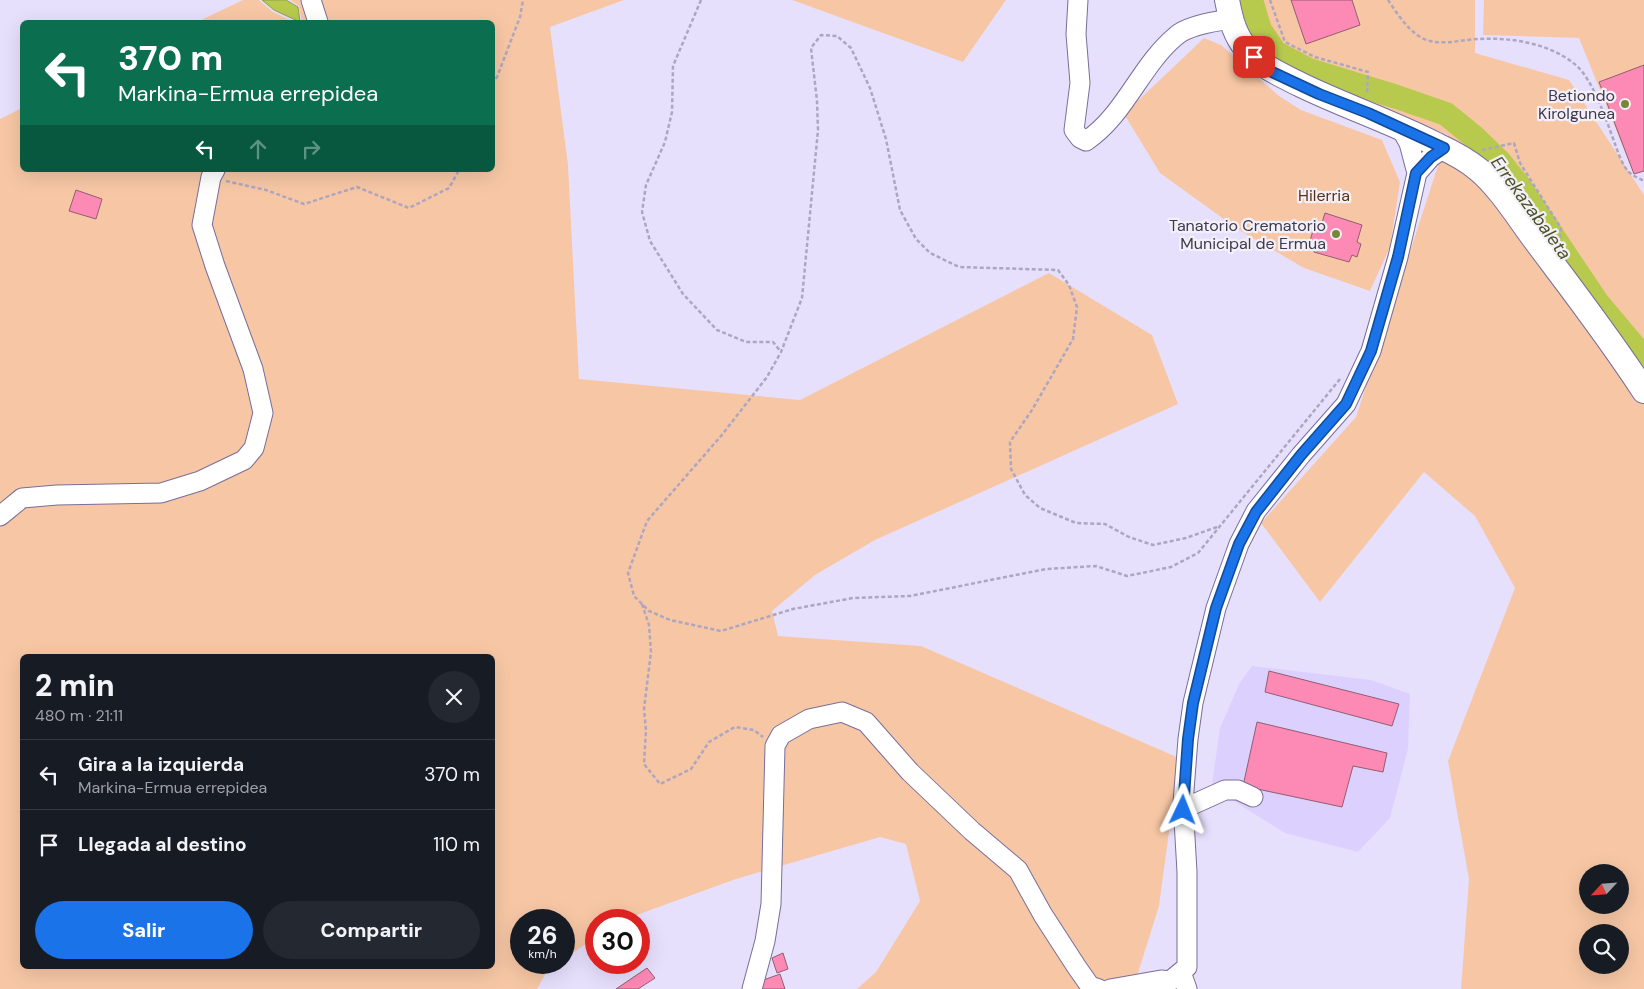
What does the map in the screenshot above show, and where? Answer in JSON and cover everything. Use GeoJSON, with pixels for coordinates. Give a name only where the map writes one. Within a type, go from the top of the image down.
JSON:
{"type":"FeatureCollection","features":[{"type":"Feature","properties":{"kind":"main road"},"geometry":{"type":"LineString","coordinates":[[1229,10],[1242,43],[1254,57],[1272,72],[1319,94],[1400,126],[1444,148],[1470,163],[1493,184],[1595,320],[1644,391]]}},
{"type":"Feature","properties":{"kind":"street"},"geometry":{"type":"LineString","coordinates":[[311,0],[317,20]]}},
{"type":"Feature","properties":{"kind":"street"},"geometry":{"type":"LineString","coordinates":[[1078,0],[1076,34],[1080,83],[1074,130],[1080,138],[1086,141],[1096,135],[1119,108],[1151,64],[1177,34],[1209,22],[1229,10]]}},
{"type":"Feature","properties":{"kind":"street"},"geometry":{"type":"LineString","coordinates":[[1110,989],[1161,980],[1175,983],[1187,967],[1187,872],[1183,810],[1188,739],[1193,703],[1216,608],[1236,553],[1256,512],[1301,455],[1346,404],[1371,351],[1398,257],[1416,173],[1409,143],[1400,126]]}},
{"type":"Feature","properties":{"kind":"street"},"geometry":{"type":"LineString","coordinates":[[1416,173],[1431,157],[1444,148]]}},
{"type":"Feature","properties":{"kind":"street"},"geometry":{"type":"LineString","coordinates":[[0,516],[22,498],[57,495],[160,493],[209,477],[244,460],[254,448],[263,413],[253,369],[202,225],[213,174]]}},
{"type":"Feature","properties":{"kind":"street"},"geometry":{"type":"LineString","coordinates":[[752,989],[765,941],[771,904],[775,746],[781,735],[809,719],[842,712],[866,722],[910,772],[972,831],[1018,870],[1043,916],[1076,966],[1090,986],[1099,989]]}},
{"type":"Feature","properties":{"kind":"street"},"geometry":{"type":"LineString","coordinates":[[1183,810],[1225,790],[1238,790],[1253,797]]}},
{"type":"Feature","properties":{"kind":"path"},"geometry":{"type":"LineString","coordinates":[[495,80],[520,16],[523,0]]}},
{"type":"Feature","properties":{"kind":"path"},"geometry":{"type":"LineString","coordinates":[[701,0],[673,66],[670,119],[665,142],[646,185],[642,212],[650,241],[683,294],[717,330],[746,342],[773,342],[780,352]]}},
{"type":"Feature","properties":{"kind":"path"},"geometry":{"type":"LineString","coordinates":[[1270,0],[1286,42],[1315,57],[1368,72],[1367,96]]}},
{"type":"Feature","properties":{"kind":"path"},"geometry":{"type":"LineString","coordinates":[[1388,0],[1408,28],[1429,41],[1505,39],[1525,42],[1567,58],[1578,67],[1588,80],[1605,116],[1626,170],[1644,181]]}},
{"type":"Feature","properties":{"kind":"path"},"geometry":{"type":"LineString","coordinates":[[1217,528],[1153,546],[1129,537],[1105,524],[1076,522],[1040,508],[1025,495],[1011,469],[1010,442],[1032,410],[1074,339],[1078,307],[1069,285],[1058,270],[959,267],[930,253],[916,240],[900,210],[886,139],[870,88],[851,48],[837,36],[821,35],[811,48],[818,130],[802,298],[780,352],[767,377],[721,436],[647,521],[628,574],[634,596],[650,611],[670,620],[721,631],[793,609],[853,598],[910,596],[1046,569],[1096,566],[1127,576],[1171,567],[1198,553],[1338,380],[1345,374]]}},
{"type":"Feature","properties":{"kind":"path"},"geometry":{"type":"LineString","coordinates":[[1480,151],[1514,143],[1520,163],[1561,228],[1561,237]]}},
{"type":"Feature","properties":{"kind":"path"},"geometry":{"type":"LineString","coordinates":[[213,174],[304,204],[357,187],[409,208],[449,188],[458,172]]}},
{"type":"Feature","properties":{"kind":"path"},"geometry":{"type":"LineString","coordinates":[[642,603],[649,625],[651,652],[644,709],[646,730],[644,764],[660,784],[690,769],[709,742],[735,727],[754,730],[775,746]]}},
{"type":"Feature","properties":{"kind":"shaded area"},"geometry":{"type":"Polygon","coordinates":[[[262,0],[286,0],[298,7],[300,20],[296,20],[274,10],[262,0]]]}},
{"type":"Feature","properties":{"kind":"shaded area"},"geometry":{"type":"Polygon","coordinates":[[[1252,666],[1371,680],[1410,694],[1408,749],[1390,818],[1358,852],[1285,833],[1227,797],[1211,791],[1220,728],[1239,684],[1252,666]]]}},
{"type":"Feature","properties":{"kind":"green space"},"geometry":{"type":"Polygon","coordinates":[[[243,0],[259,0],[273,12],[290,20],[201,20],[243,0]]]}},
{"type":"Feature","properties":{"kind":"green space"},"geometry":{"type":"Polygon","coordinates":[[[290,0],[624,0],[550,27],[568,165],[579,379],[800,400],[1049,273],[1152,335],[1178,404],[875,540],[815,575],[772,611],[778,636],[921,646],[1179,758],[1159,906],[1133,989],[857,989],[876,972],[920,901],[906,844],[880,837],[736,879],[650,910],[585,909],[585,945],[575,951],[575,909],[510,909],[510,974],[545,974],[537,989],[0,989],[0,119],[20,109],[20,172],[495,172],[495,20],[302,20],[299,6],[290,0]]]}},
{"type":"Feature","properties":{"kind":"green space"},"geometry":{"type":"Polygon","coordinates":[[[792,0],[1006,0],[963,62],[792,0]]]}},
{"type":"Feature","properties":{"kind":"green space"},"geometry":{"type":"Polygon","coordinates":[[[1239,0],[1475,0],[1475,53],[1569,80],[1644,195],[1644,989],[1461,989],[1469,879],[1448,761],[1515,588],[1475,516],[1424,472],[1320,602],[1261,523],[1356,417],[1448,135],[1271,61],[1238,13],[1239,0]]]}},
{"type":"Feature","properties":{"kind":"green space","name":"Betiondo Kirolgunea"},"geometry":{"type":"Polygon","coordinates":[[[1484,0],[1644,0],[1644,171],[1634,174],[1579,38],[1483,35],[1484,0]]]}},
{"type":"Feature","properties":{"kind":"green space","name":"Hilerria"},"geometry":{"type":"Polygon","coordinates":[[[1204,38],[1221,45],[1279,96],[1301,110],[1382,140],[1400,182],[1390,247],[1370,291],[1304,268],[1239,230],[1160,173],[1124,114],[1204,38]]]}},
{"type":"Feature","properties":{"kind":"building"},"geometry":{"type":"Polygon","coordinates":[[[1291,0],[1352,0],[1360,25],[1306,44],[1291,0]]]}},
{"type":"Feature","properties":{"kind":"building"},"geometry":{"type":"Polygon","coordinates":[[[1644,65],[1644,171],[1634,174],[1599,82],[1644,65]]]}},
{"type":"Feature","properties":{"kind":"building"},"geometry":{"type":"Polygon","coordinates":[[[76,190],[102,199],[96,219],[69,211],[76,190]]]}},
{"type":"Feature","properties":{"kind":"building","name":"Tanatorio Crematorio Municipal de Ermua"},"geometry":{"type":"Polygon","coordinates":[[[1325,213],[1362,225],[1357,242],[1361,244],[1357,257],[1352,255],[1349,262],[1314,252],[1316,246],[1309,244],[1315,224],[1321,226],[1325,213]]]}},
{"type":"Feature","properties":{"kind":"building"},"geometry":{"type":"Polygon","coordinates":[[[1269,671],[1399,704],[1392,726],[1265,692],[1269,671]]]}},
{"type":"Feature","properties":{"kind":"building"},"geometry":{"type":"Polygon","coordinates":[[[1257,722],[1387,753],[1383,772],[1353,766],[1342,807],[1243,786],[1257,722]]]}},
{"type":"Feature","properties":{"kind":"building"},"geometry":{"type":"Polygon","coordinates":[[[783,953],[788,969],[777,973],[772,958],[783,953]]]}},
{"type":"Feature","properties":{"kind":"building"},"geometry":{"type":"Polygon","coordinates":[[[650,972],[655,978],[638,989],[616,989],[638,974],[650,974],[650,972]]]}},
{"type":"Feature","properties":{"kind":"building"},"geometry":{"type":"Polygon","coordinates":[[[780,974],[785,989],[761,989],[758,982],[780,974]]]}},
{"type":"Feature","properties":{"kind":"waterway","name":"Errekazabaleta"},"geometry":{"type":"LineString","coordinates":[[1251,0],[1260,30],[1275,52],[1309,70],[1446,114],[1473,136],[1500,162],[1520,187],[1597,302],[1644,358]]}},
{"type":"Feature","properties":{"kind":"place","name":"Betiondo Kirolgunea"},"geometry":{"type":"Point","coordinates":[1625,104]}},
{"type":"Feature","properties":{"kind":"place","name":"Tanatorio Crematorio Municipal de Ermua"},"geometry":{"type":"Point","coordinates":[1336,234]}},
{"type":"Feature","properties":{"kind":"route"},"geometry":{"type":"LineString","coordinates":[[1183,810],[1188,739],[1193,703],[1216,608],[1239,544],[1256,512],[1301,455],[1346,404],[1371,351],[1398,257],[1416,173],[1431,157],[1444,148],[1272,72],[1254,57]]}}]}
